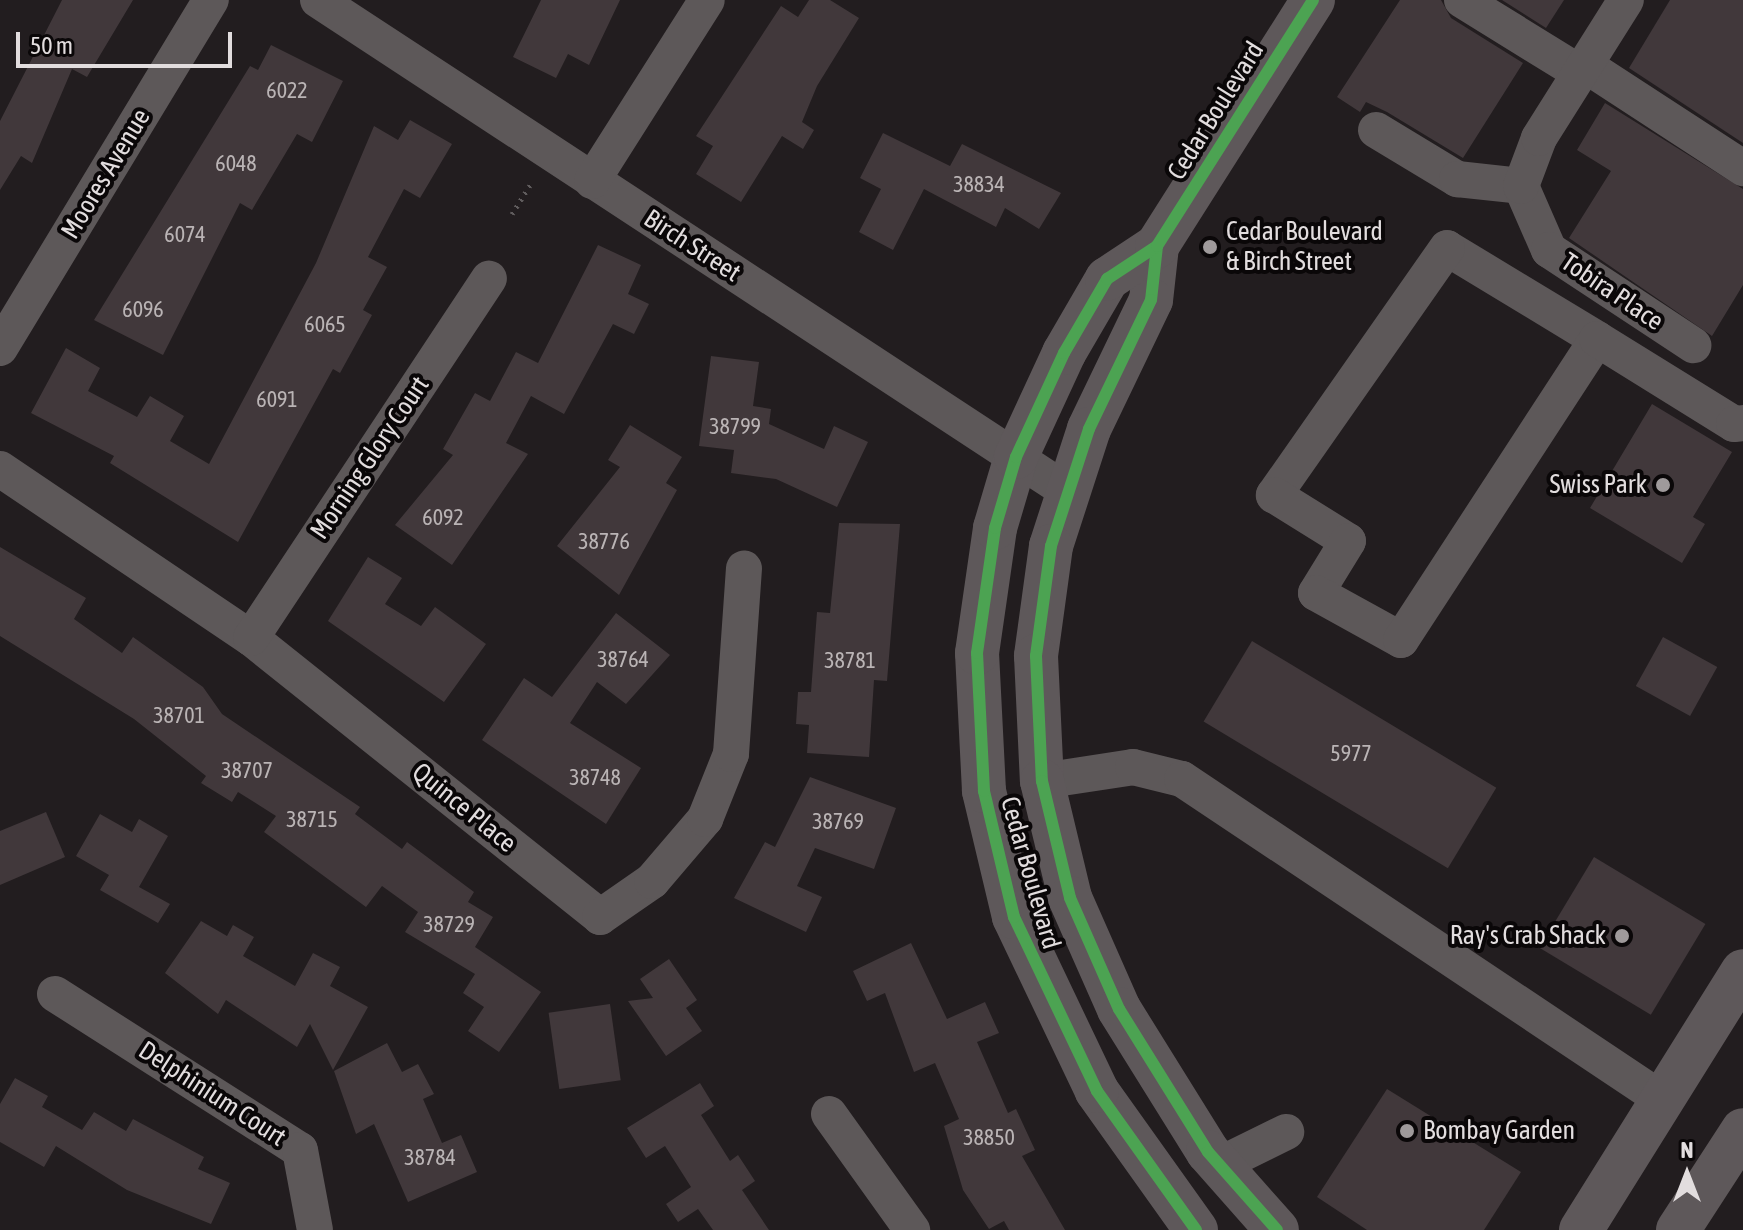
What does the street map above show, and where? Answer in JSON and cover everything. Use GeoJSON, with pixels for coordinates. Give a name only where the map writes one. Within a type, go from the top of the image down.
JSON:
{"type":"FeatureCollection","features":[{"type":"Feature","properties":{"kind":"main road","name":"Cedar Boulevard"},"geometry":{"type":"LineString","coordinates":[[1196,1230],[1129,1141],[1067,1036],[1014,917],[996,854],[980,748],[977,653],[995,528],[1016,457],[1107,279],[1157,246],[1313,0]]}},
{"type":"Feature","properties":{"kind":"main road","name":"Cedar Boulevard"},"geometry":{"type":"LineString","coordinates":[[1157,246],[1151,300],[1111,376],[1067,491],[1036,656],[1042,781],[1091,952],[1148,1061],[1219,1165],[1277,1230]]}},
{"type":"Feature","properties":{"kind":"main road"},"geometry":{"type":"LineString","coordinates":[[1581,1230],[1660,1098],[1743,971]]}},
{"type":"Feature","properties":{"kind":"main road"},"geometry":{"type":"LineString","coordinates":[[1678,1230],[1743,1130]]}},
{"type":"Feature","properties":{"kind":"street","name":"Moores Avenue"},"geometry":{"type":"LineString","coordinates":[[0,348],[211,0]]}},
{"type":"Feature","properties":{"kind":"street","name":"Birch Street"},"geometry":{"type":"LineString","coordinates":[[318,0],[1067,491]]}},
{"type":"Feature","properties":{"kind":"street"},"geometry":{"type":"LineString","coordinates":[[592,181],[707,0]]}},
{"type":"Feature","properties":{"kind":"street"},"geometry":{"type":"LineString","coordinates":[[1462,0],[1743,168]]}},
{"type":"Feature","properties":{"kind":"street"},"geometry":{"type":"LineString","coordinates":[[1376,130],[1457,179],[1521,186],[1539,138],[1626,0]]}},
{"type":"Feature","properties":{"kind":"street","name":"Tobira Place"},"geometry":{"type":"LineString","coordinates":[[1521,186],[1549,250],[1693,345]]}},
{"type":"Feature","properties":{"kind":"street"},"geometry":{"type":"LineString","coordinates":[[1597,339],[1401,640],[1316,593],[1348,541],[1274,495],[1447,248],[1597,339],[1648,373],[1734,424],[1743,423]]}},
{"type":"Feature","properties":{"kind":"street","name":"Morning Glory Court"},"geometry":{"type":"LineString","coordinates":[[251,638],[489,279]]}},
{"type":"Feature","properties":{"kind":"street","name":"Quince Place"},"geometry":{"type":"LineString","coordinates":[[0,469],[251,638],[600,917],[652,881],[705,819],[731,754],[744,568]]}},
{"type":"Feature","properties":{"kind":"street"},"geometry":{"type":"LineString","coordinates":[[1042,781],[1133,767],[1182,779],[1660,1098]]}},
{"type":"Feature","properties":{"kind":"street","name":"Delphinium Court"},"geometry":{"type":"LineString","coordinates":[[55,994],[300,1150],[315,1230]]}},
{"type":"Feature","properties":{"kind":"street"},"geometry":{"type":"LineString","coordinates":[[829,1114],[912,1230]]}},
{"type":"Feature","properties":{"kind":"street"},"geometry":{"type":"LineString","coordinates":[[1219,1165],[1286,1132]]}},
{"type":"Feature","properties":{"kind":"path"},"geometry":{"type":"LineString","coordinates":[[512,214],[532,182]]}},
{"type":"Feature","properties":{"kind":"building"},"geometry":{"type":"Polygon","coordinates":[[[62,0],[133,0],[87,77],[72,69],[32,163],[21,156],[0,190],[0,121],[62,0]]]}},
{"type":"Feature","properties":{"kind":"building"},"geometry":{"type":"Polygon","coordinates":[[[541,0],[620,0],[589,65],[568,54],[556,78],[513,57],[541,0]]]}},
{"type":"Feature","properties":{"kind":"building"},"geometry":{"type":"Polygon","coordinates":[[[809,0],[830,0],[859,18],[817,86],[802,122],[814,130],[803,149],[782,136],[741,202],[696,174],[713,146],[696,136],[781,6],[798,17],[809,0]]]}},
{"type":"Feature","properties":{"kind":"building"},"geometry":{"type":"Polygon","coordinates":[[[1400,0],[1441,0],[1451,18],[1523,63],[1463,158],[1387,112],[1366,102],[1360,112],[1337,97],[1400,0]]]}},
{"type":"Feature","properties":{"kind":"building"},"geometry":{"type":"Polygon","coordinates":[[[1502,0],[1564,0],[1546,28],[1502,0]]]}},
{"type":"Feature","properties":{"kind":"building"},"geometry":{"type":"Polygon","coordinates":[[[1670,0],[1743,0],[1743,143],[1629,68],[1670,0]]]}},
{"type":"Feature","properties":{"kind":"building"},"geometry":{"type":"Polygon","coordinates":[[[271,45],[343,81],[312,142],[297,134],[252,210],[240,203],[163,355],[94,320],[250,66],[258,70],[271,45]]]}},
{"type":"Feature","properties":{"kind":"building"},"geometry":{"type":"Polygon","coordinates":[[[1605,103],[1743,189],[1743,285],[1712,336],[1569,238],[1611,171],[1577,150],[1605,103]]]}},
{"type":"Feature","properties":{"kind":"building"},"geometry":{"type":"Polygon","coordinates":[[[410,120],[452,144],[420,198],[404,189],[368,257],[387,267],[363,310],[372,315],[340,373],[333,369],[238,542],[110,463],[114,456],[31,413],[66,348],[100,368],[88,391],[137,417],[150,396],[184,416],[170,441],[209,464],[316,263],[374,126],[398,140],[410,120]]]}},
{"type":"Feature","properties":{"kind":"building"},"geometry":{"type":"Polygon","coordinates":[[[883,133],[950,166],[962,144],[1061,193],[1039,229],[1005,208],[996,227],[924,189],[893,250],[859,232],[881,189],[860,178],[883,133]]]}},
{"type":"Feature","properties":{"kind":"building"},"geometry":{"type":"Polygon","coordinates":[[[598,245],[641,265],[628,294],[649,304],[634,334],[613,324],[564,414],[531,396],[506,443],[528,454],[452,565],[395,525],[453,455],[443,449],[475,393],[490,401],[516,352],[538,363],[598,245]]]}},
{"type":"Feature","properties":{"kind":"building"},"geometry":{"type":"Polygon","coordinates":[[[711,356],[759,362],[753,406],[771,409],[769,424],[824,449],[834,426],[868,442],[837,507],[776,479],[731,473],[734,450],[699,446],[711,356]]]}},
{"type":"Feature","properties":{"kind":"building"},"geometry":{"type":"Polygon","coordinates":[[[1652,404],[1732,452],[1693,517],[1705,524],[1682,563],[1590,508],[1652,404]]]}},
{"type":"Feature","properties":{"kind":"building"},"geometry":{"type":"Polygon","coordinates":[[[630,425],[682,457],[666,483],[677,490],[619,595],[557,546],[620,467],[608,460],[630,425]]]}},
{"type":"Feature","properties":{"kind":"building"},"geometry":{"type":"Polygon","coordinates":[[[839,523],[900,524],[887,681],[874,680],[869,757],[807,753],[809,725],[796,724],[798,692],[811,692],[817,612],[830,613],[839,523]]]}},
{"type":"Feature","properties":{"kind":"building"},"geometry":{"type":"Polygon","coordinates":[[[0,547],[86,598],[74,619],[122,653],[133,637],[203,687],[222,714],[360,807],[355,814],[402,849],[407,842],[474,892],[468,902],[493,917],[475,947],[541,992],[499,1052],[468,1031],[484,1007],[463,993],[475,974],[405,932],[418,912],[382,886],[366,907],[264,832],[276,816],[238,792],[232,802],[201,783],[206,776],[134,719],[0,636],[0,547]]]}},
{"type":"Feature","properties":{"kind":"building"},"geometry":{"type":"Polygon","coordinates":[[[368,557],[402,578],[385,604],[421,626],[435,607],[486,644],[444,702],[328,621],[368,557]]]}},
{"type":"Feature","properties":{"kind":"building"},"geometry":{"type":"Polygon","coordinates":[[[616,613],[670,655],[626,704],[597,682],[570,723],[641,768],[606,824],[482,740],[524,678],[552,697],[616,613]]]}},
{"type":"Feature","properties":{"kind":"building"},"geometry":{"type":"Polygon","coordinates":[[[1663,637],[1717,667],[1690,716],[1636,686],[1663,637]]]}},
{"type":"Feature","properties":{"kind":"building"},"geometry":{"type":"Polygon","coordinates":[[[1252,641],[1496,788],[1448,868],[1204,722],[1252,641]]]}},
{"type":"Feature","properties":{"kind":"building"},"geometry":{"type":"Polygon","coordinates":[[[810,777],[896,808],[874,869],[815,848],[797,886],[822,897],[806,932],[734,898],[765,842],[775,847],[810,777]]]}},
{"type":"Feature","properties":{"kind":"building"},"geometry":{"type":"Polygon","coordinates":[[[46,812],[65,857],[0,885],[0,831],[46,812]]]}},
{"type":"Feature","properties":{"kind":"building"},"geometry":{"type":"Polygon","coordinates":[[[100,814],[132,832],[139,819],[168,836],[139,887],[170,904],[158,923],[100,890],[109,875],[76,856],[100,814]]]}},
{"type":"Feature","properties":{"kind":"building","name":"Ray's Crab Shack"},"geometry":{"type":"Polygon","coordinates":[[[1594,857],[1705,924],[1651,1015],[1539,948],[1594,857]]]}},
{"type":"Feature","properties":{"kind":"building"},"geometry":{"type":"Polygon","coordinates":[[[201,921],[227,936],[233,925],[254,937],[243,956],[295,986],[313,953],[340,967],[330,986],[368,1007],[333,1070],[310,1024],[297,1047],[226,1000],[218,1014],[165,973],[201,921]]]}},
{"type":"Feature","properties":{"kind":"building"},"geometry":{"type":"Polygon","coordinates":[[[911,943],[947,1019],[985,1002],[999,1033],[977,1042],[1008,1113],[1016,1109],[1035,1150],[1022,1156],[1065,1230],[1009,1230],[1004,1221],[989,1229],[963,1190],[944,1126],[959,1119],[935,1063],[914,1072],[885,993],[867,1001],[853,971],[911,943]]]}},
{"type":"Feature","properties":{"kind":"building"},"geometry":{"type":"Polygon","coordinates":[[[669,959],[697,1000],[686,1008],[702,1031],[666,1056],[628,1001],[653,998],[640,979],[669,959]]]}},
{"type":"Feature","properties":{"kind":"building"},"geometry":{"type":"Polygon","coordinates":[[[610,1004],[621,1080],[559,1089],[549,1013],[610,1004]]]}},
{"type":"Feature","properties":{"kind":"building"},"geometry":{"type":"Polygon","coordinates":[[[387,1043],[402,1072],[418,1064],[434,1094],[423,1099],[442,1143],[461,1135],[477,1172],[408,1202],[374,1124],[356,1134],[334,1071],[387,1043]]]}},
{"type":"Feature","properties":{"kind":"building"},"geometry":{"type":"Polygon","coordinates":[[[15,1078],[48,1096],[42,1107],[82,1130],[94,1112],[126,1131],[133,1119],[204,1157],[198,1169],[230,1183],[211,1224],[127,1190],[56,1146],[44,1167],[0,1142],[0,1104],[15,1078]]]}},
{"type":"Feature","properties":{"kind":"building"},"geometry":{"type":"Polygon","coordinates":[[[700,1083],[714,1106],[701,1115],[730,1161],[738,1155],[755,1181],[742,1190],[769,1230],[713,1230],[698,1209],[678,1222],[666,1204],[691,1187],[665,1146],[646,1158],[627,1128],[700,1083]]]}},
{"type":"Feature","properties":{"kind":"building","name":"Bombay Garden"},"geometry":{"type":"Polygon","coordinates":[[[1387,1089],[1521,1172],[1484,1230],[1367,1230],[1317,1197],[1387,1089]]]}},
{"type":"Feature","properties":{"kind":"cycle path"},"geometry":{"type":"LineString","coordinates":[[1196,1230],[1097,1091],[1014,917],[984,791],[977,653],[995,528],[1016,457],[1064,353],[1107,279],[1157,246],[1313,0]]}},
{"type":"Feature","properties":{"kind":"cycle path"},"geometry":{"type":"LineString","coordinates":[[1157,246],[1151,300],[1089,429],[1051,546],[1036,656],[1042,781],[1070,898],[1119,1009],[1208,1152],[1277,1230]]}},
{"type":"Feature","properties":{"kind":"place","name":"Cedar Boulevard & Birch Street"},"geometry":{"type":"Point","coordinates":[1210,247]}},
{"type":"Feature","properties":{"kind":"place","name":"Swiss Park"},"geometry":{"type":"Point","coordinates":[1663,485]}},
{"type":"Feature","properties":{"kind":"place","name":"Ray's Crab Shack"},"geometry":{"type":"Point","coordinates":[1622,936]}},
{"type":"Feature","properties":{"kind":"place","name":"Bombay Garden"},"geometry":{"type":"Point","coordinates":[1407,1131]}}]}
